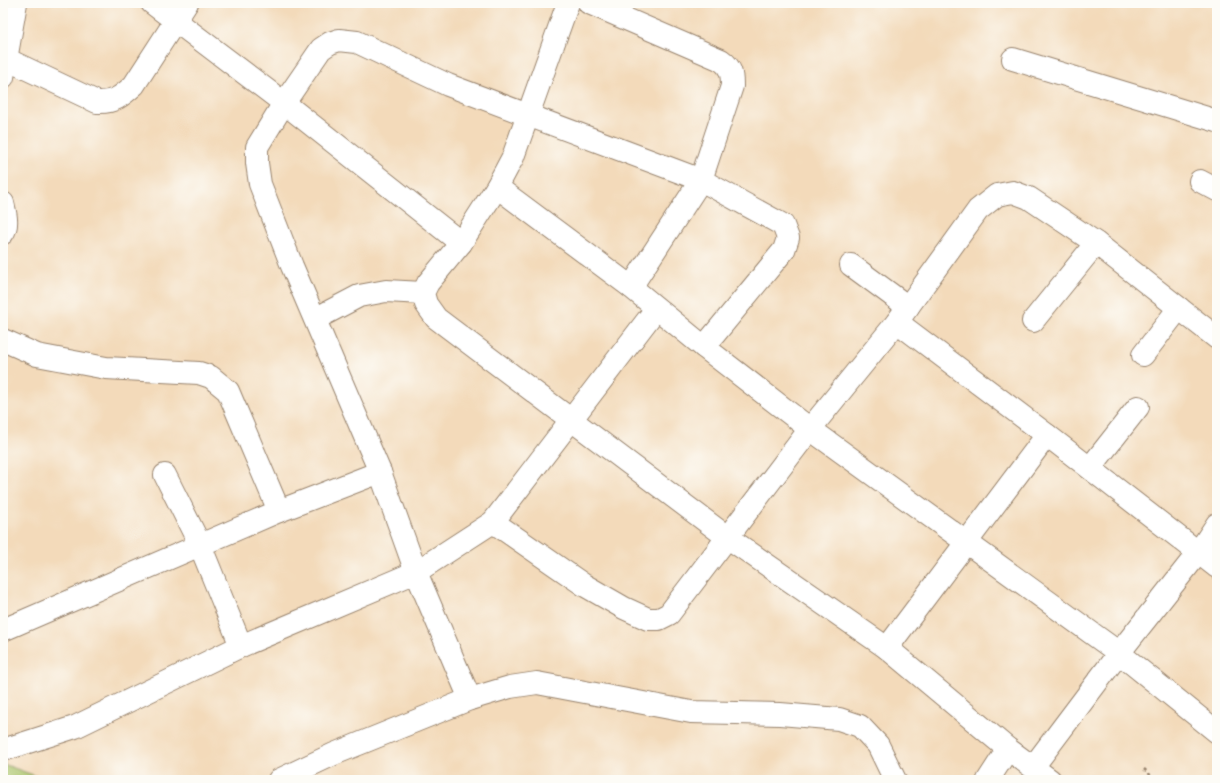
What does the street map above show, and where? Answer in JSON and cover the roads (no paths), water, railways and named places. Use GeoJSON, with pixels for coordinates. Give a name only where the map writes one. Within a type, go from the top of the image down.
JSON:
{"type":"FeatureCollection","features":[{"type":"Feature","properties":{"kind":"street"},"geometry":{"type":"LineString","coordinates":[[16,3],[4,68],[97,102],[108,103],[122,96],[134,85],[181,12]]}},
{"type":"Feature","properties":{"kind":"street"},"geometry":{"type":"LineString","coordinates":[[152,3],[181,12],[284,103],[461,243]]}},
{"type":"Feature","properties":{"kind":"street"},"geometry":{"type":"LineString","coordinates":[[568,3],[529,116],[513,157],[497,187],[461,243],[428,283],[424,293],[426,304],[436,318],[727,537],[887,648],[1008,749],[1050,780]]}},
{"type":"Feature","properties":{"kind":"street"},"geometry":{"type":"LineString","coordinates":[[589,3],[727,64],[732,74],[732,86],[701,180],[631,287]]}},
{"type":"Feature","properties":{"kind":"street"},"geometry":{"type":"LineString","coordinates":[[470,700],[416,572],[380,472],[260,184],[256,164],[257,147],[284,103],[321,48],[339,40],[357,42],[448,85],[701,180],[782,225],[788,238],[784,250],[704,347]]}},
{"type":"Feature","properties":{"kind":"street"},"geometry":{"type":"LineString","coordinates":[[1013,59],[1217,121]]}},
{"type":"Feature","properties":{"kind":"street"},"geometry":{"type":"LineString","coordinates":[[497,187],[631,287],[656,309],[810,430],[967,542],[1118,653],[1217,732]]}},
{"type":"Feature","properties":{"kind":"street"},"geometry":{"type":"LineString","coordinates":[[493,522],[584,584],[624,608],[648,619],[659,619],[669,614],[810,430],[902,314],[978,210],[997,195],[1013,192],[1029,198],[1096,243],[1217,338]]}},
{"type":"Feature","properties":{"kind":"street"},"geometry":{"type":"LineString","coordinates":[[3,203],[6,217],[5,231],[3,233]]}},
{"type":"Feature","properties":{"kind":"street"},"geometry":{"type":"LineString","coordinates":[[1033,321],[1096,243]]}},
{"type":"Feature","properties":{"kind":"street"},"geometry":{"type":"LineString","coordinates":[[851,265],[902,314],[1047,435],[1217,567]]}},
{"type":"Feature","properties":{"kind":"street"},"geometry":{"type":"LineString","coordinates":[[315,318],[359,296],[386,291],[424,293]]}},
{"type":"Feature","properties":{"kind":"street"},"geometry":{"type":"LineString","coordinates":[[1143,355],[1179,308]]}},
{"type":"Feature","properties":{"kind":"street"},"geometry":{"type":"LineString","coordinates":[[3,750],[75,727],[241,646],[416,572],[493,522],[656,309]]}},
{"type":"Feature","properties":{"kind":"street"},"geometry":{"type":"LineString","coordinates":[[3,340],[37,355],[106,368],[198,373],[211,376],[228,391],[279,511]]}},
{"type":"Feature","properties":{"kind":"street"},"geometry":{"type":"LineString","coordinates":[[1090,468],[1138,406]]}},
{"type":"Feature","properties":{"kind":"street"},"geometry":{"type":"LineString","coordinates":[[887,648],[1047,435]]}},
{"type":"Feature","properties":{"kind":"street"},"geometry":{"type":"LineString","coordinates":[[3,630],[279,511],[380,472]]}},
{"type":"Feature","properties":{"kind":"street"},"geometry":{"type":"LineString","coordinates":[[165,475],[200,545],[241,646]]}},
{"type":"Feature","properties":{"kind":"street"},"geometry":{"type":"LineString","coordinates":[[1033,767],[1118,653],[1198,553],[1217,524]]}},
{"type":"Feature","properties":{"kind":"street"},"geometry":{"type":"LineString","coordinates":[[278,780],[334,754],[470,700],[510,687],[537,683],[691,712],[780,714],[839,719],[860,726],[878,745],[895,780]]}},
{"type":"Feature","properties":{"kind":"street"},"geometry":{"type":"LineString","coordinates":[[988,780],[1008,749]]}}]}
